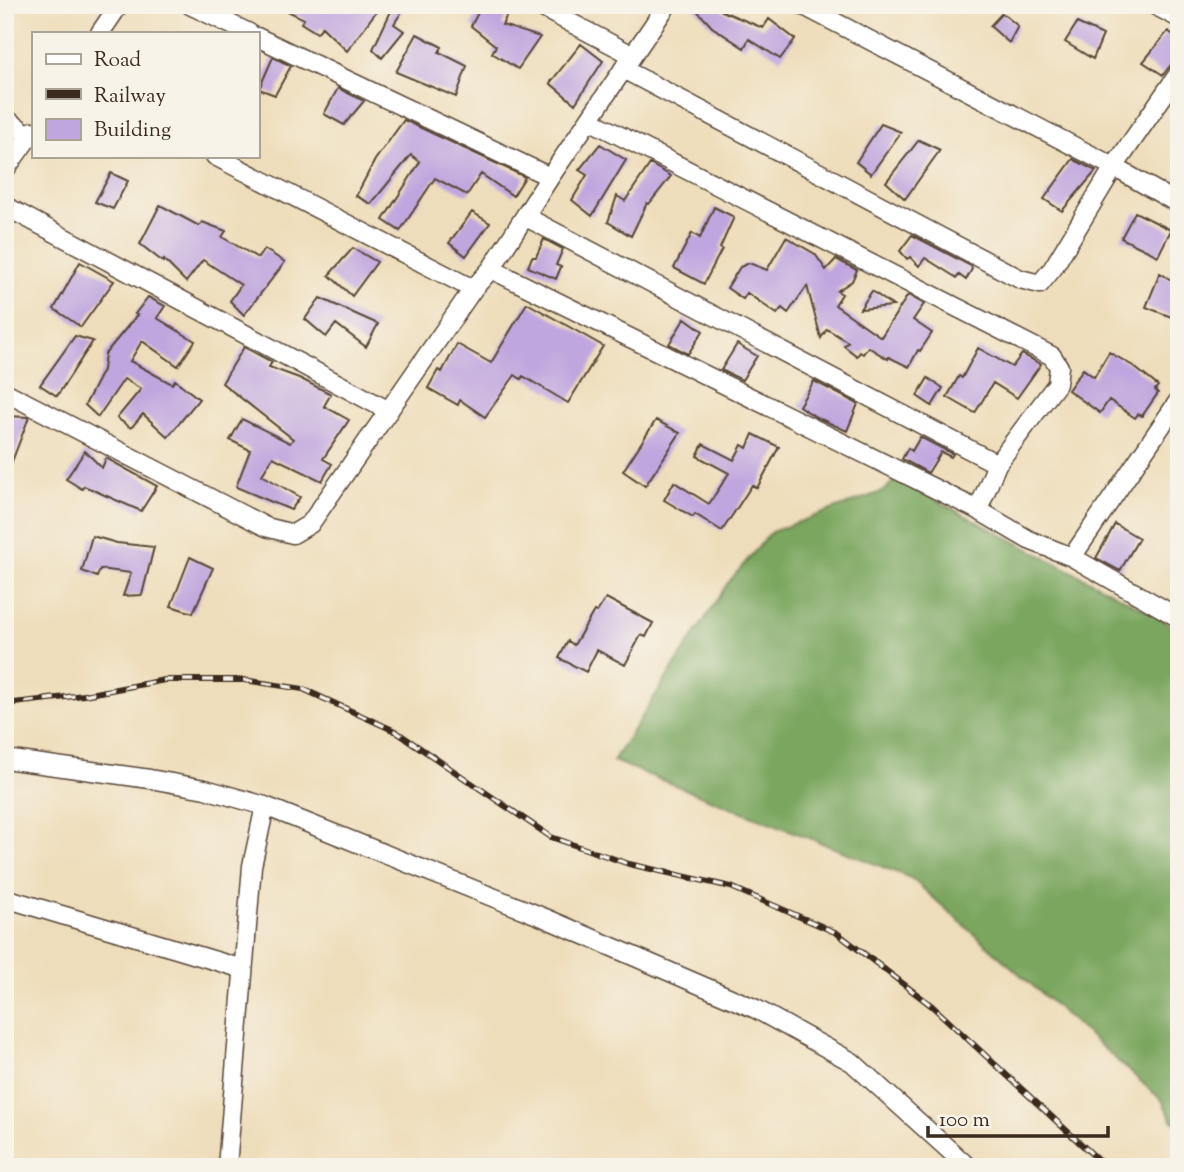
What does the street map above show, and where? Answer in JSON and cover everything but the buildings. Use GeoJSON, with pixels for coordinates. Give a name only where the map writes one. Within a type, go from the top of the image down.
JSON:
{"type":"FeatureCollection","features":[{"type":"Feature","properties":{"kind":"street"},"geometry":{"type":"LineString","coordinates":[[101,32],[119,5]]}},
{"type":"Feature","properties":{"kind":"street"},"geometry":{"type":"LineString","coordinates":[[190,5],[247,32]]}},
{"type":"Feature","properties":{"kind":"street"},"geometry":{"type":"LineString","coordinates":[[537,5],[628,62],[1020,279],[1040,284],[1053,268],[1114,167],[1179,73]]}},
{"type":"Feature","properties":{"kind":"street"},"geometry":{"type":"LineString","coordinates":[[5,392],[266,527],[293,534],[310,524],[473,289],[491,268],[667,5]]}},
{"type":"Feature","properties":{"kind":"street"},"geometry":{"type":"LineString","coordinates":[[802,5],[1114,167],[1179,204]]}},
{"type":"Feature","properties":{"kind":"street"},"geometry":{"type":"LineString","coordinates":[[1154,5],[1179,18]]}},
{"type":"Feature","properties":{"kind":"street"},"geometry":{"type":"LineString","coordinates":[[259,38],[550,177]]}},
{"type":"Feature","properties":{"kind":"street"},"geometry":{"type":"LineString","coordinates":[[5,118],[31,133],[5,170]]}},
{"type":"Feature","properties":{"kind":"street"},"geometry":{"type":"LineString","coordinates":[[589,120],[1052,356],[1059,367],[1057,384],[998,464],[978,510]]}},
{"type":"Feature","properties":{"kind":"street"},"geometry":{"type":"LineString","coordinates":[[219,158],[473,289]]}},
{"type":"Feature","properties":{"kind":"street"},"geometry":{"type":"LineString","coordinates":[[5,206],[389,411]]}},
{"type":"Feature","properties":{"kind":"street"},"geometry":{"type":"LineString","coordinates":[[526,217],[998,464]]}},
{"type":"Feature","properties":{"kind":"street"},"geometry":{"type":"LineString","coordinates":[[491,268],[978,510],[1029,540],[1072,557],[1179,618]]}},
{"type":"Feature","properties":{"kind":"street"},"geometry":{"type":"LineString","coordinates":[[1072,557],[1179,400]]}},
{"type":"Feature","properties":{"kind":"street"},"geometry":{"type":"LineString","coordinates":[[5,759],[150,779],[205,789],[265,806],[545,918],[756,1009],[852,1062],[968,1167]]}},
{"type":"Feature","properties":{"kind":"street"},"geometry":{"type":"LineString","coordinates":[[227,1167],[252,866],[265,806]]}},
{"type":"Feature","properties":{"kind":"street"},"geometry":{"type":"LineString","coordinates":[[5,898],[243,969]]}},
{"type":"Feature","properties":{"kind":"green space"},"geometry":{"type":"Polygon","coordinates":[[[896,479],[1179,630],[1179,1125],[1172,1120],[1162,1100],[911,878],[613,761],[728,583],[771,532],[884,491],[896,479]]]}},
{"type":"Feature","properties":{"kind":"railway"},"geometry":{"type":"LineString","coordinates":[[5,704],[84,695],[165,680],[244,680],[303,689],[395,731],[551,837],[629,864],[731,887],[837,933],[932,1006],[1106,1167]]}}]}
